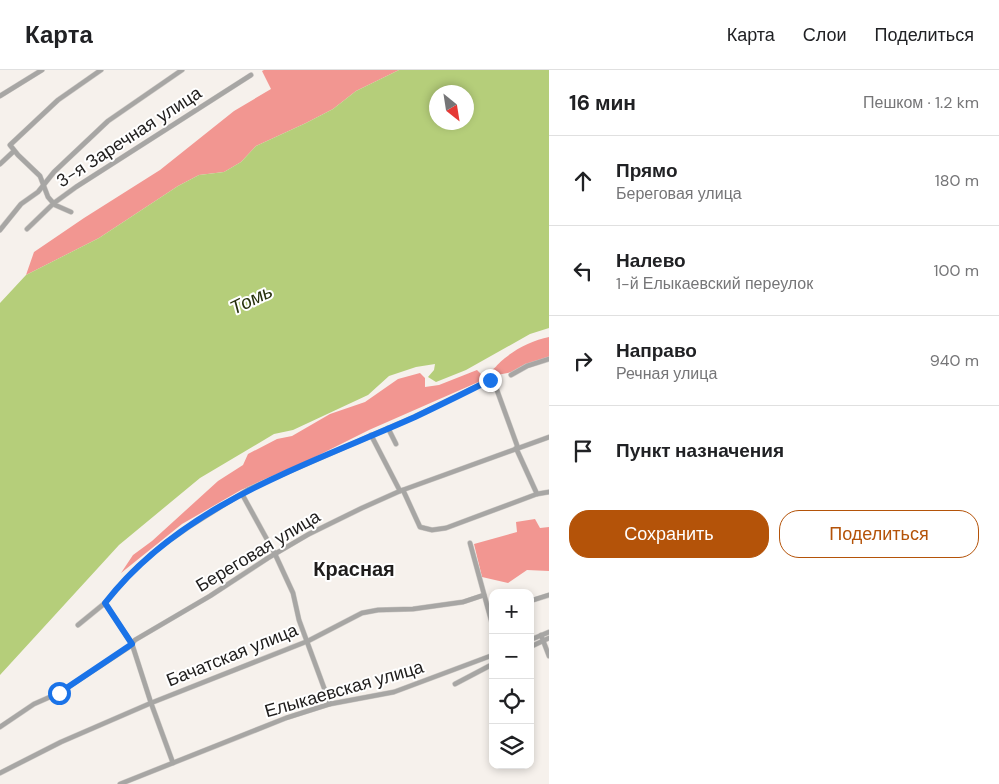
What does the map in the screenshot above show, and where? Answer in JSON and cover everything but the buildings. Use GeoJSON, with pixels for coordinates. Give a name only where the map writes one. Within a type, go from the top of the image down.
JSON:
{"type":"FeatureCollection","features":[{"type":"Feature","properties":{"kind":"street"},"geometry":{"type":"LineString","coordinates":[[0,96],[42,70]]}},
{"type":"Feature","properties":{"kind":"street"},"geometry":{"type":"LineString","coordinates":[[71,212],[54,203],[48,196],[40,176],[10,146],[58,100],[101,70]]}},
{"type":"Feature","properties":{"kind":"street"},"geometry":{"type":"LineString","coordinates":[[0,230],[20,204],[38,192],[54,172],[108,120],[182,70]]}},
{"type":"Feature","properties":{"kind":"street","name":"3-я Заречная улица"},"geometry":{"type":"LineString","coordinates":[[27,229],[54,203],[251,75]]}},
{"type":"Feature","properties":{"kind":"street"},"geometry":{"type":"LineString","coordinates":[[0,164],[14,151]]}},
{"type":"Feature","properties":{"kind":"street"},"geometry":{"type":"LineString","coordinates":[[511,375],[527,366],[549,360]]}},
{"type":"Feature","properties":{"kind":"street"},"geometry":{"type":"LineString","coordinates":[[78,625],[105,603],[132,572],[160,547],[242,494],[414,417],[490,380],[494,382],[517,448],[537,494]]}},
{"type":"Feature","properties":{"kind":"street"},"geometry":{"type":"LineString","coordinates":[[388,428],[396,444]]}},
{"type":"Feature","properties":{"kind":"street"},"geometry":{"type":"LineString","coordinates":[[371,435],[402,490],[420,527],[432,530],[446,528],[537,494],[549,492]]}},
{"type":"Feature","properties":{"kind":"street","name":"Береговая улица"},"geometry":{"type":"LineString","coordinates":[[0,727],[28,708],[59,693],[132,644],[135,640],[309,534],[402,490],[549,437]]}},
{"type":"Feature","properties":{"kind":"street"},"geometry":{"type":"LineString","coordinates":[[242,494],[276,554],[293,593],[299,620],[308,640],[330,704]]}},
{"type":"Feature","properties":{"kind":"street"},"geometry":{"type":"LineString","coordinates":[[470,543],[489,608]]}},
{"type":"Feature","properties":{"kind":"street"},"geometry":{"type":"LineString","coordinates":[[534,600],[549,595]]}},
{"type":"Feature","properties":{"kind":"street","name":"Бачатская улица"},"geometry":{"type":"LineString","coordinates":[[0,773],[61,742],[151,703],[308,640],[362,613],[430,607],[463,602],[484,596]]}},
{"type":"Feature","properties":{"kind":"street"},"geometry":{"type":"LineString","coordinates":[[105,603],[132,644],[173,763]]}},
{"type":"Feature","properties":{"kind":"street"},"geometry":{"type":"LineString","coordinates":[[534,638],[549,632]]}},
{"type":"Feature","properties":{"kind":"street"},"geometry":{"type":"LineString","coordinates":[[541,635],[549,656]]}},
{"type":"Feature","properties":{"kind":"street"},"geometry":{"type":"LineString","coordinates":[[534,645],[549,638]]}},
{"type":"Feature","properties":{"kind":"street","name":"Елыкаевская улица"},"geometry":{"type":"LineString","coordinates":[[120,784],[286,718],[330,704],[385,695],[489,656]]}},
{"type":"Feature","properties":{"kind":"street"},"geometry":{"type":"LineString","coordinates":[[484,658],[489,665]]}},
{"type":"Feature","properties":{"kind":"street"},"geometry":{"type":"LineString","coordinates":[[455,684],[489,667]]}},
{"type":"Feature","properties":{"kind":"shaded area"},"geometry":{"type":"Polygon","coordinates":[[[399,70],[356,91],[333,109],[256,146],[241,162],[224,172],[199,175],[178,186],[99,238],[26,275],[34,252],[160,170],[234,111],[271,89],[262,71],[399,70]]]}},
{"type":"Feature","properties":{"kind":"shaded area"},"geometry":{"type":"Polygon","coordinates":[[[549,337],[549,357],[520,367],[517,371],[492,376],[369,430],[309,460],[241,490],[182,524],[121,573],[133,555],[152,541],[218,481],[243,465],[248,454],[277,439],[292,436],[330,414],[365,402],[398,379],[420,373],[425,378],[425,387],[439,385],[477,370],[483,376],[515,351],[532,342],[549,337]]]}},
{"type":"Feature","properties":{"kind":"shaded area"},"geometry":{"type":"Polygon","coordinates":[[[535,519],[540,528],[549,527],[549,571],[527,570],[508,583],[482,577],[474,544],[517,532],[516,522],[535,519]]]}},
{"type":"Feature","properties":{"kind":"water","name":"Томь"},"geometry":{"type":"Polygon","coordinates":[[[399,70],[549,70],[549,328],[530,334],[466,370],[436,382],[428,377],[434,370],[435,364],[416,367],[389,376],[368,395],[293,430],[274,434],[200,478],[119,545],[0,675],[0,303],[26,275],[99,238],[178,186],[199,175],[224,172],[241,162],[256,146],[333,109],[356,91],[399,70]]]}},
{"type":"Feature","properties":{"kind":"district","name":"Красная"},"geometry":{"type":"Point","coordinates":[354,569]}},
{"type":"Feature","properties":{"kind":"route"},"geometry":{"type":"LineString","coordinates":[[59,693],[132,644],[105,603],[132,572],[160,547],[249,489],[414,417],[490,380]]}}]}
